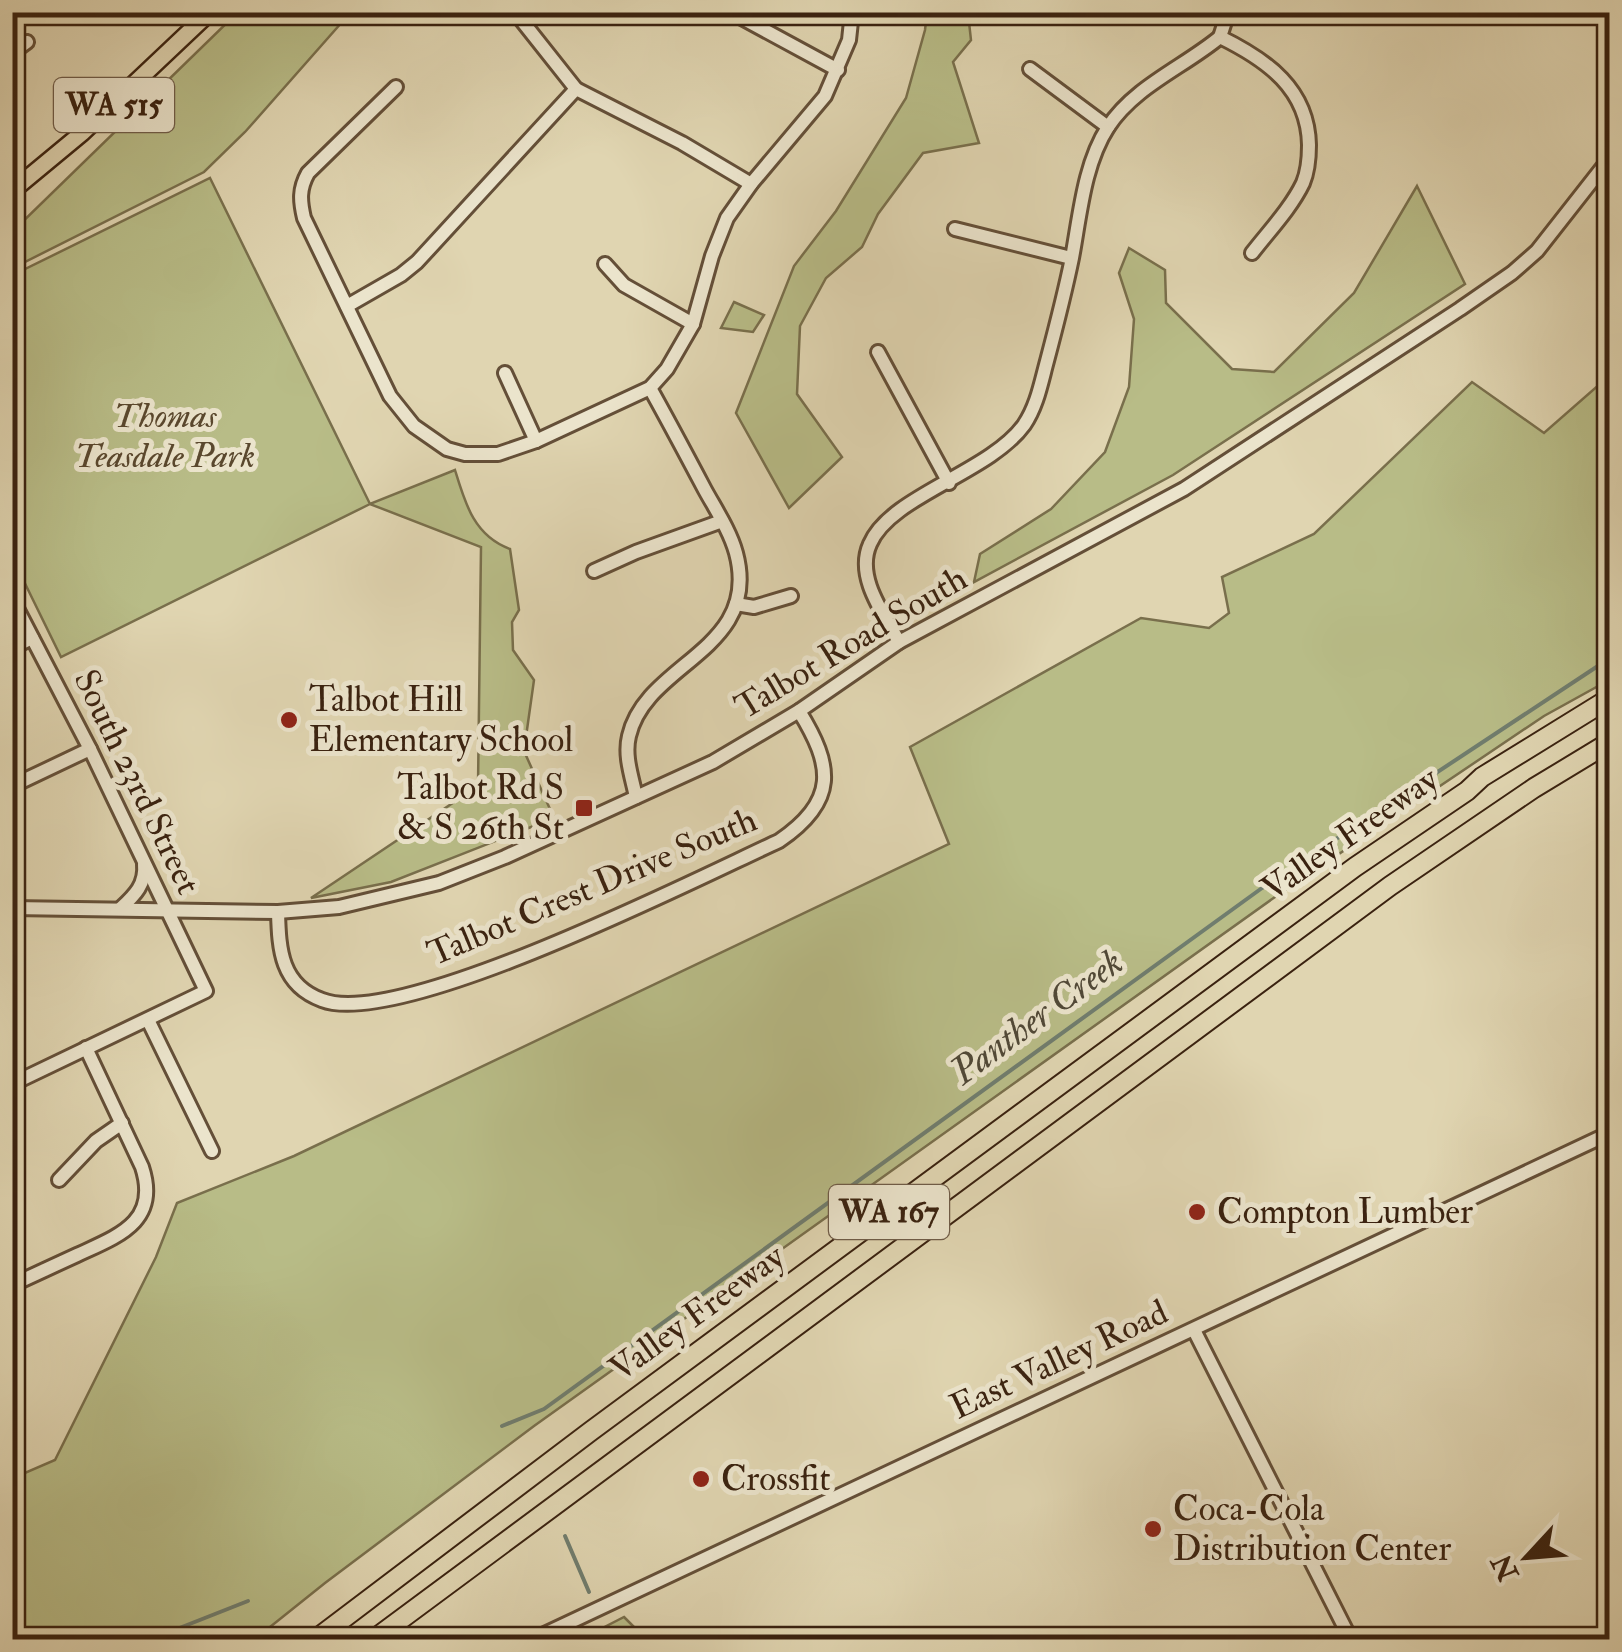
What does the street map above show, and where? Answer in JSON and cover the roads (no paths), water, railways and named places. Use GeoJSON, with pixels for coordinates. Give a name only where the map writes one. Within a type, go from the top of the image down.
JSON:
{"type":"FeatureCollection","features":[{"type":"Feature","properties":{"kind":"highway","name":"Valley Freeway"},"geometry":{"type":"LineString","coordinates":[[315,1640],[591,1431],[1356,867],[1508,759],[1610,698]]}},
{"type":"Feature","properties":{"kind":"highway"},"geometry":{"type":"LineString","coordinates":[[1466,791],[1492,782],[1610,708]]}},
{"type":"Feature","properties":{"kind":"highway","name":"Valley Freeway"},"geometry":{"type":"LineString","coordinates":[[373,1640],[1366,904],[1534,788],[1610,742]]}},
{"type":"Feature","properties":{"kind":"main road","name":"WA 515"},"geometry":{"type":"LineString","coordinates":[[12,191],[82,133],[210,12]]}},
{"type":"Feature","properties":{"kind":"street"},"geometry":{"type":"LineString","coordinates":[[514,12],[576,90],[682,143],[750,184]]}},
{"type":"Feature","properties":{"kind":"street"},"geometry":{"type":"LineString","coordinates":[[731,12],[838,70]]}},
{"type":"Feature","properties":{"kind":"street"},"geometry":{"type":"LineString","coordinates":[[396,87],[308,173],[300,202],[304,218],[390,396],[414,426],[447,450],[498,454],[536,441],[650,388],[677,355],[693,324],[727,218],[750,184],[825,96],[849,40],[852,12]]}},
{"type":"Feature","properties":{"kind":"street"},"geometry":{"type":"LineString","coordinates":[[900,642],[867,574],[870,544],[890,516],[995,452],[1023,427],[1035,404],[1088,178],[1108,127],[1148,86],[1220,37],[1228,12]]}},
{"type":"Feature","properties":{"kind":"street"},"geometry":{"type":"LineString","coordinates":[[1220,37],[1250,52],[1290,86],[1302,104],[1308,128],[1307,172],[1300,188],[1252,253]]}},
{"type":"Feature","properties":{"kind":"street"},"geometry":{"type":"LineString","coordinates":[[12,53],[27,42]]}},
{"type":"Feature","properties":{"kind":"street"},"geometry":{"type":"LineString","coordinates":[[1030,69],[1108,127]]}},
{"type":"Feature","properties":{"kind":"street"},"geometry":{"type":"LineString","coordinates":[[347,306],[402,275],[417,262],[576,90]]}},
{"type":"Feature","properties":{"kind":"street","name":"Talbot Road South"},"geometry":{"type":"LineString","coordinates":[[12,908],[278,912],[340,907],[439,884],[505,858],[713,762],[900,642],[1184,489],[1460,309],[1537,251],[1610,158]]}},
{"type":"Feature","properties":{"kind":"street"},"geometry":{"type":"LineString","coordinates":[[956,229],[1072,258]]}},
{"type":"Feature","properties":{"kind":"street"},"geometry":{"type":"LineString","coordinates":[[606,264],[624,285],[693,324]]}},
{"type":"Feature","properties":{"kind":"street"},"geometry":{"type":"LineString","coordinates":[[878,352],[949,482]]}},
{"type":"Feature","properties":{"kind":"street"},"geometry":{"type":"LineString","coordinates":[[505,373],[536,441]]}},
{"type":"Feature","properties":{"kind":"street"},"geometry":{"type":"LineString","coordinates":[[636,797],[626,754],[638,713],[665,681],[702,653],[719,634],[736,604],[739,580],[736,552],[722,521],[650,388]]}},
{"type":"Feature","properties":{"kind":"street"},"geometry":{"type":"LineString","coordinates":[[594,571],[722,521]]}},
{"type":"Feature","properties":{"kind":"street"},"geometry":{"type":"LineString","coordinates":[[736,604],[754,607],[791,596]]}},
{"type":"Feature","properties":{"kind":"street","name":"South 23rd Street"},"geometry":{"type":"LineString","coordinates":[[12,599],[206,991],[148,1020]]}},
{"type":"Feature","properties":{"kind":"street"},"geometry":{"type":"LineString","coordinates":[[12,648],[32,638]]}},
{"type":"Feature","properties":{"kind":"street","name":"Talbot Crest Drive South"},"geometry":{"type":"LineString","coordinates":[[278,912],[283,966],[307,993],[324,1002],[385,999],[464,980],[761,850],[796,830],[820,800],[826,781],[824,759],[799,710]]}},
{"type":"Feature","properties":{"kind":"street"},"geometry":{"type":"LineString","coordinates":[[12,786],[90,750]]}},
{"type":"Feature","properties":{"kind":"street"},"geometry":{"type":"LineString","coordinates":[[121,908],[137,894],[145,876],[144,862]]}},
{"type":"Feature","properties":{"kind":"street"},"geometry":{"type":"LineString","coordinates":[[12,1084],[148,1020],[212,1151]]}},
{"type":"Feature","properties":{"kind":"street"},"geometry":{"type":"LineString","coordinates":[[12,1285],[126,1232],[136,1221],[146,1198],[146,1181],[86,1048]]}},
{"type":"Feature","properties":{"kind":"street"},"geometry":{"type":"LineString","coordinates":[[59,1180],[96,1141],[122,1123]]}},
{"type":"Feature","properties":{"kind":"street","name":"East Valley Road"},"geometry":{"type":"LineString","coordinates":[[532,1640],[1610,1133]]}},
{"type":"Feature","properties":{"kind":"street"},"geometry":{"type":"LineString","coordinates":[[1194,1330],[1351,1640]]}},
{"type":"Feature","properties":{"kind":"waterway","name":"Panther Creek"},"geometry":{"type":"LineString","coordinates":[[502,1426],[544,1409],[1262,888],[1610,658]]}},
{"type":"Feature","properties":{"kind":"waterway","name":"Panther Creek"},"geometry":{"type":"LineString","coordinates":[[565,1536],[589,1592]]}},
{"type":"Feature","properties":{"kind":"waterway"},"geometry":{"type":"LineString","coordinates":[[149,1640],[248,1601]]}},
{"type":"Feature","properties":{"kind":"place","name":"Talbot Hill Elementary School"},"geometry":{"type":"Point","coordinates":[289,720]}},
{"type":"Feature","properties":{"kind":"place","name":"Talbot Rd S & S 26th St"},"geometry":{"type":"Point","coordinates":[584,808]}},
{"type":"Feature","properties":{"kind":"place","name":"Compton Lumber"},"geometry":{"type":"Point","coordinates":[1197,1212]}},
{"type":"Feature","properties":{"kind":"place","name":"Crossfit"},"geometry":{"type":"Point","coordinates":[701,1479]}},
{"type":"Feature","properties":{"kind":"place","name":"Coca-Cola Distribution Center"},"geometry":{"type":"Point","coordinates":[1153,1529]}},
{"type":"Feature","properties":{"kind":"park label","name":"Thomas Teasdale Park"},"geometry":{"type":"Point","coordinates":[165,436]}}]}
